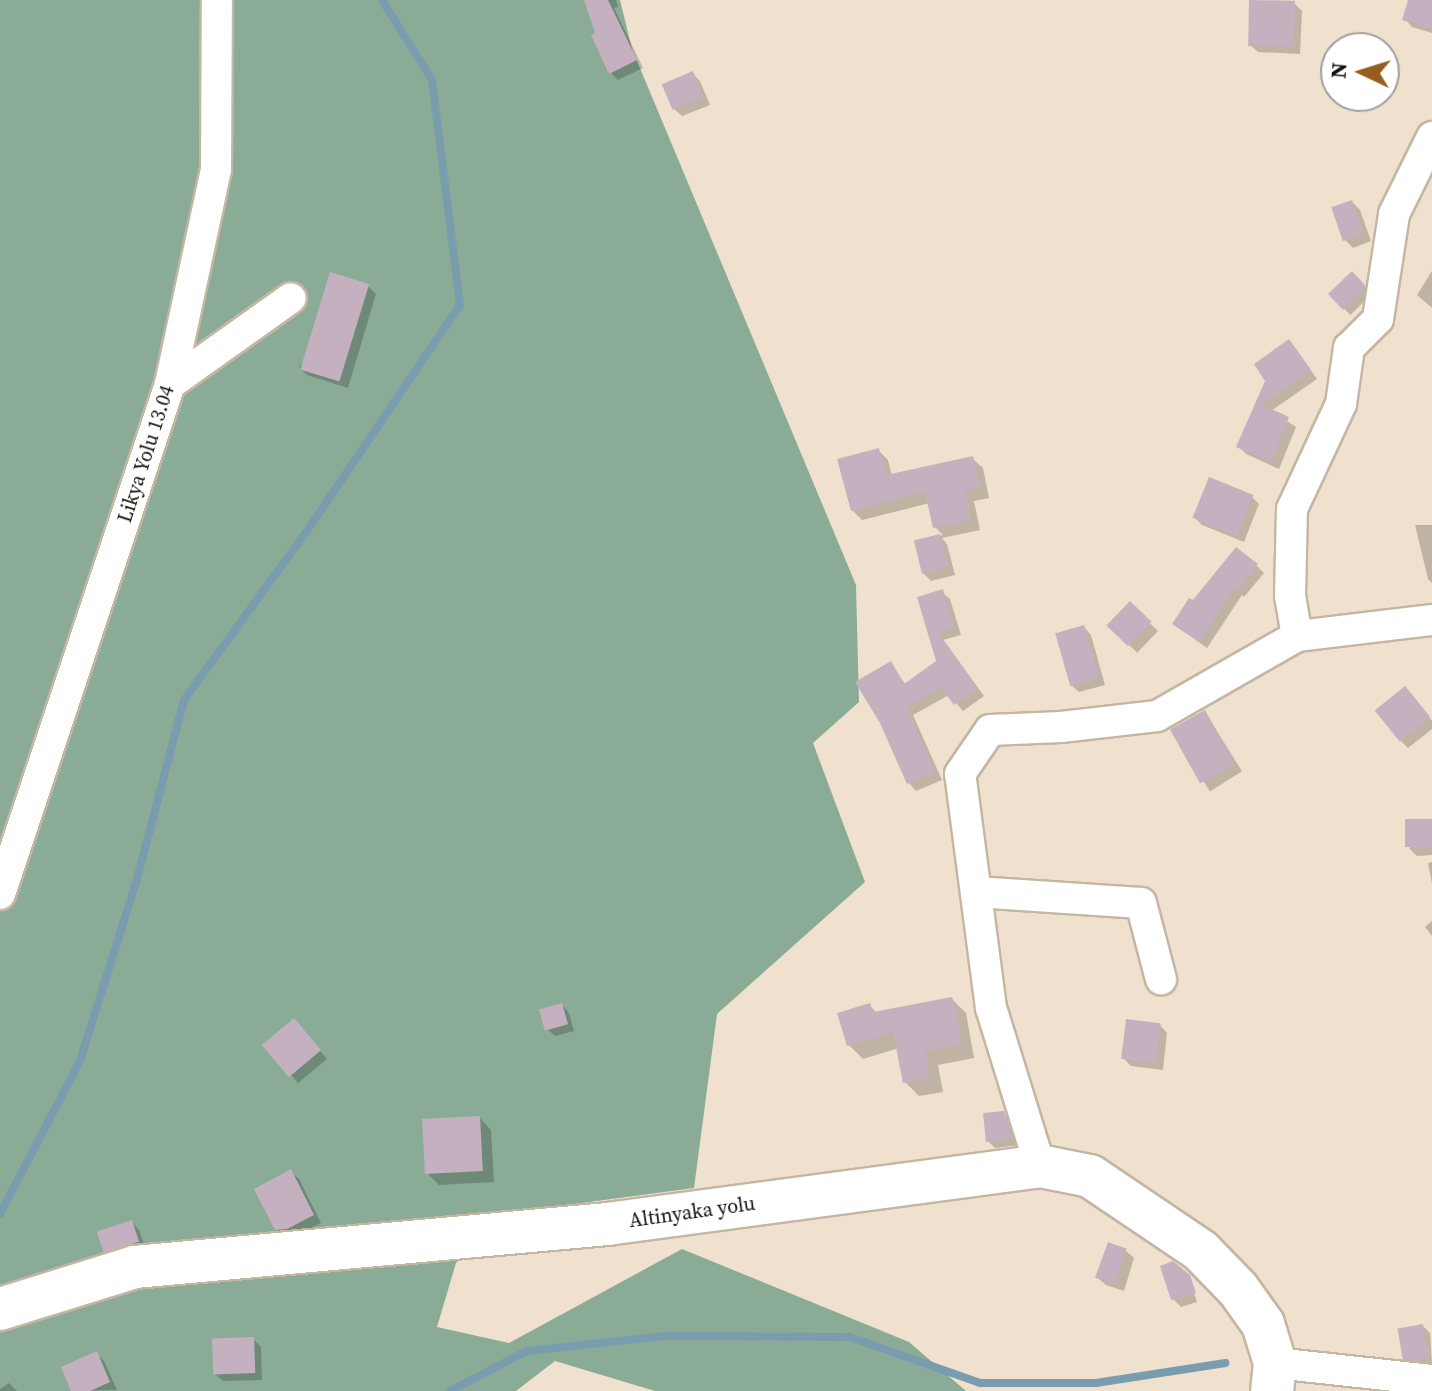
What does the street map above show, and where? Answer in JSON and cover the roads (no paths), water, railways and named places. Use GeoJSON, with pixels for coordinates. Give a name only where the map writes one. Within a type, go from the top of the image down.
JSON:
{"type":"FeatureCollection","features":[{"type":"Feature","properties":{"kind":"main road","name":"Altinyaka yolu"},"geometry":{"type":"LineString","coordinates":[[0,1309],[135,1267],[607,1224],[1040,1166],[1090,1176],[1201,1251],[1238,1289],[1263,1324],[1273,1377]]}},
{"type":"Feature","properties":{"kind":"street","name":"Likya Yolu 13.04"},"geometry":{"type":"LineString","coordinates":[[0,894],[170,384],[216,170],[217,0]]}},
{"type":"Feature","properties":{"kind":"street"},"geometry":{"type":"LineString","coordinates":[[1297,636],[1290,596],[1292,509],[1341,404],[1349,348],[1378,319],[1394,214],[1432,137]]}},
{"type":"Feature","properties":{"kind":"street"},"geometry":{"type":"LineString","coordinates":[[170,384],[291,298]]}},
{"type":"Feature","properties":{"kind":"street"},"geometry":{"type":"LineString","coordinates":[[1040,1166],[991,1008],[960,774],[990,730],[1061,727],[1157,716],[1297,636],[1432,620]]}},
{"type":"Feature","properties":{"kind":"street"},"geometry":{"type":"LineString","coordinates":[[976,892],[1141,903],[1161,979]]}},
{"type":"Feature","properties":{"kind":"street"},"geometry":{"type":"LineString","coordinates":[[1273,1377],[1432,1380]]}},
{"type":"Feature","properties":{"kind":"waterway"},"geometry":{"type":"LineString","coordinates":[[0,1214],[80,1061],[137,879],[184,700],[311,525],[460,305],[432,80],[382,0]]}},
{"type":"Feature","properties":{"kind":"waterway"},"geometry":{"type":"LineString","coordinates":[[450,1391],[527,1351],[666,1336],[850,1337],[980,1383],[1096,1383],[1225,1363]]}}]}
